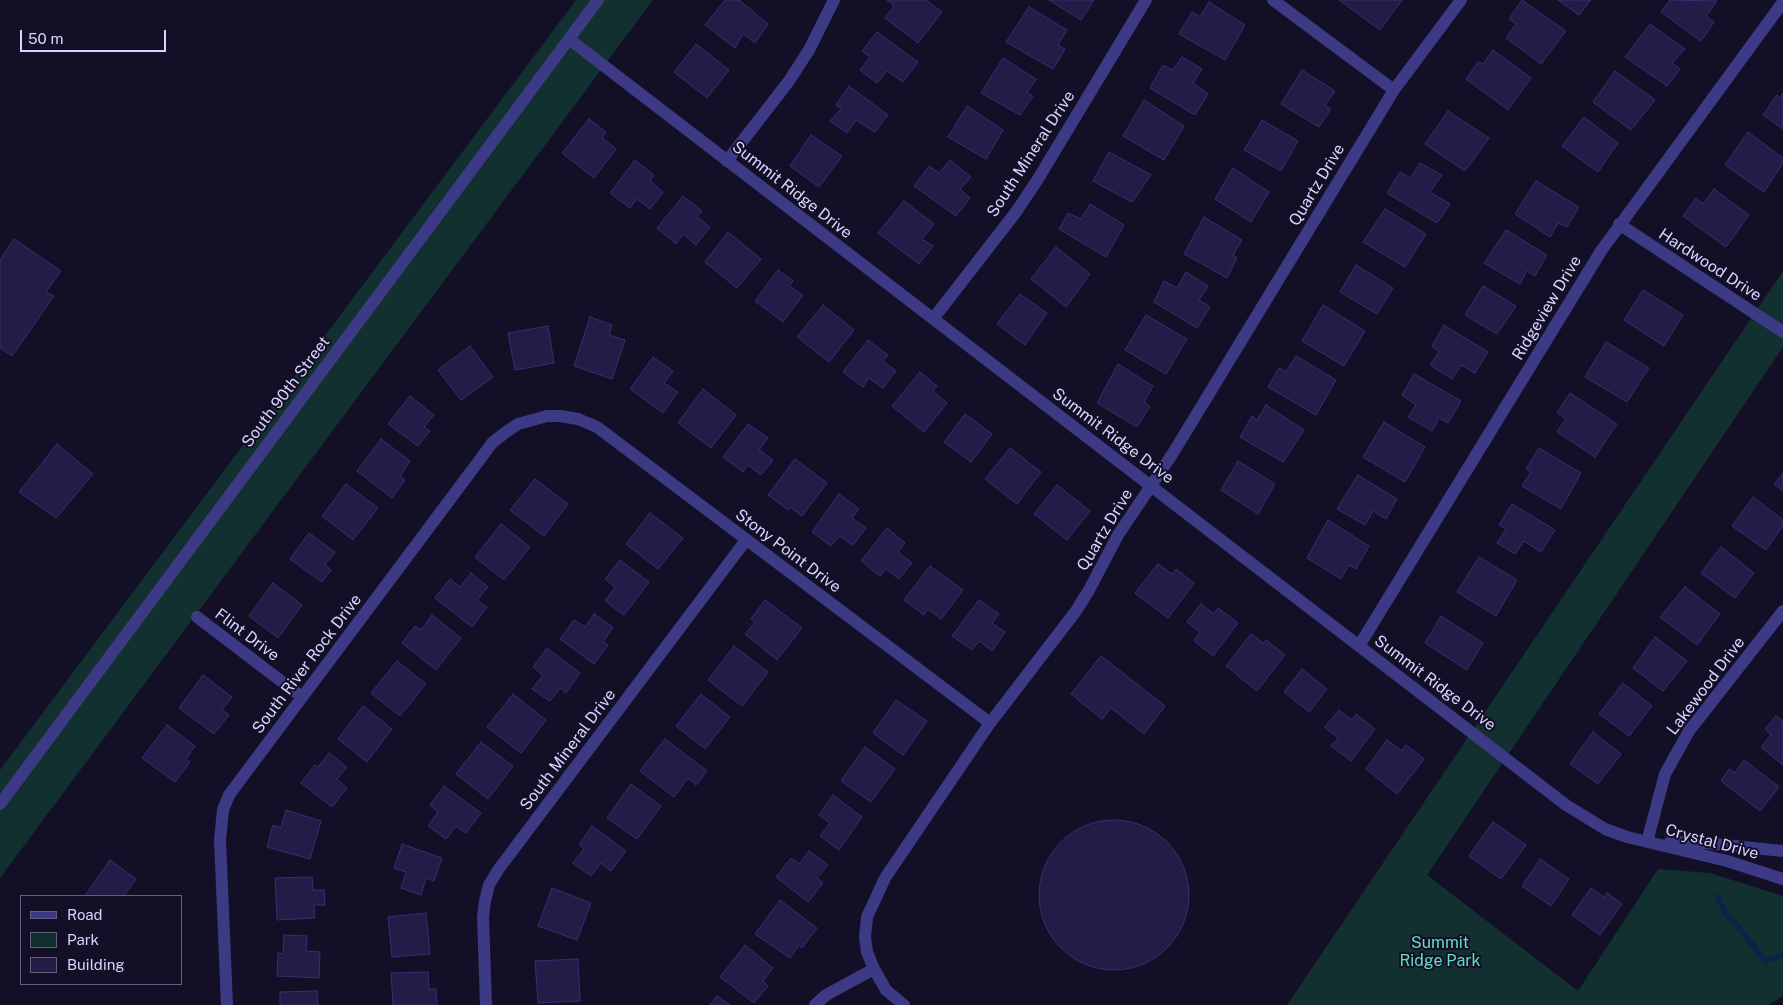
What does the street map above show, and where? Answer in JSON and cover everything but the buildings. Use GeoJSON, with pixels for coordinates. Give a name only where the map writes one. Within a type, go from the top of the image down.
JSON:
{"type":"FeatureCollection","features":[{"type":"Feature","properties":{"kind":"street","name":"South 90th Street"},"geometry":{"type":"LineString","coordinates":[[0,804],[598,0]]}},
{"type":"Feature","properties":{"kind":"street"},"geometry":{"type":"LineString","coordinates":[[727,161],[789,81],[809,50],[834,0]]}},
{"type":"Feature","properties":{"kind":"street","name":"South Mineral Drive"},"geometry":{"type":"LineString","coordinates":[[933,318],[1016,212],[1038,179],[1146,0]]}},
{"type":"Feature","properties":{"kind":"street"},"geometry":{"type":"LineString","coordinates":[[1273,0],[1394,90]]}},
{"type":"Feature","properties":{"kind":"street","name":"Quartz Drive"},"geometry":{"type":"LineString","coordinates":[[874,969],[867,952],[865,937],[867,917],[885,878],[990,723],[1076,611],[1118,535],[1178,444],[1394,90],[1461,0]]}},
{"type":"Feature","properties":{"kind":"street","name":"Ridgeview Drive"},"geometry":{"type":"LineString","coordinates":[[1359,646],[1601,251],[1783,2]]}},
{"type":"Feature","properties":{"kind":"street","name":"Summit Ridge Drive"},"geometry":{"type":"LineString","coordinates":[[569,39],[1566,805],[1605,829],[1647,842]]}},
{"type":"Feature","properties":{"kind":"street","name":"Hardwood Drive"},"geometry":{"type":"LineString","coordinates":[[1619,224],[1783,332]]}},
{"type":"Feature","properties":{"kind":"street","name":"South River Rock Drive"},"geometry":{"type":"LineString","coordinates":[[227,1005],[220,840],[223,810],[229,794],[492,444],[518,424],[546,416],[560,416]]}},
{"type":"Feature","properties":{"kind":"street","name":"Stony Point Drive"},"geometry":{"type":"LineString","coordinates":[[560,416],[578,419],[597,427],[990,723]]}},
{"type":"Feature","properties":{"kind":"street","name":"South Mineral Drive"},"geometry":{"type":"LineString","coordinates":[[486,1005],[483,917],[490,885],[498,870],[746,540]]}},
{"type":"Feature","properties":{"kind":"street","name":"Lakewood Drive"},"geometry":{"type":"LineString","coordinates":[[1647,842],[1665,774],[1689,731],[1783,611]]}},
{"type":"Feature","properties":{"kind":"street","name":"Flint Drive"},"geometry":{"type":"LineString","coordinates":[[197,617],[302,697]]}},
{"type":"Feature","properties":{"kind":"street","name":"Crystal Drive"},"geometry":{"type":"LineString","coordinates":[[1647,842],[1695,842],[1783,852]]}},
{"type":"Feature","properties":{"kind":"street","name":"Crystal Drive"},"geometry":{"type":"LineString","coordinates":[[1647,842],[1727,861],[1783,879]]}},
{"type":"Feature","properties":{"kind":"street"},"geometry":{"type":"LineString","coordinates":[[815,1005],[826,995],[874,969],[886,990],[904,1005]]}},
{"type":"Feature","properties":{"kind":"green space"},"geometry":{"type":"Polygon","coordinates":[[[576,0],[653,0],[0,878],[0,770],[576,0]]]}},
{"type":"Feature","properties":{"kind":"green space","name":"Summit Ridge Park"},"geometry":{"type":"Polygon","coordinates":[[[1783,271],[1783,347],[1427,875],[1578,991],[1658,869],[1710,873],[1783,896],[1783,996],[1769,1005],[1287,1005],[1783,271]]]}},
{"type":"Feature","properties":{"kind":"waterway"},"geometry":{"type":"LineString","coordinates":[[1718,897],[1725,913],[1737,925],[1765,961],[1783,955]]}}]}
